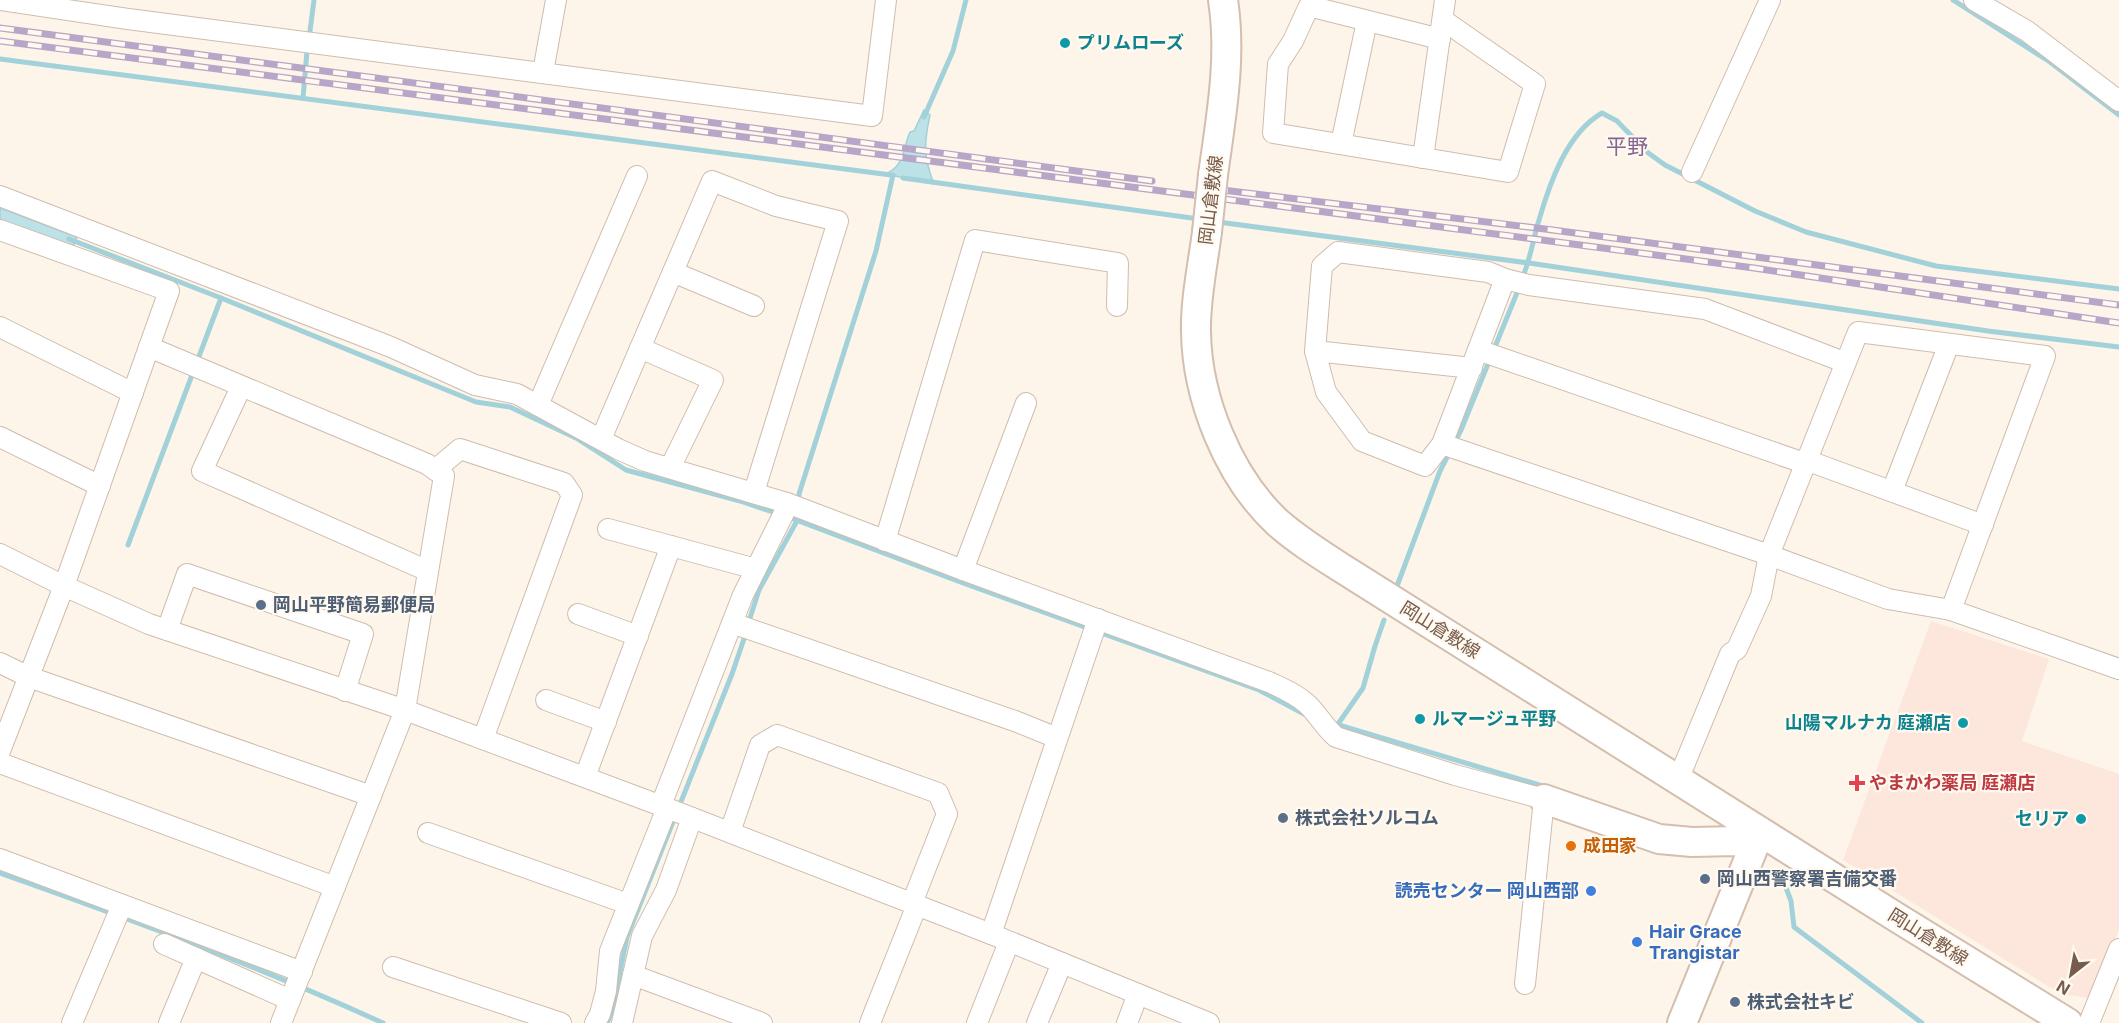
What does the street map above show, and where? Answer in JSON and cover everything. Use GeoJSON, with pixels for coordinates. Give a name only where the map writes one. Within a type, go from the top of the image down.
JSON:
{"type":"FeatureCollection","features":[{"type":"Feature","properties":{"kind":"main road","name":"岡山倉敷線"},"geometry":{"type":"LineString","coordinates":[[1223,0],[1226,18],[1226,78],[1196,331],[1201,383],[1215,427],[1235,467],[1252,493],[1276,521],[1308,547],[1678,780],[1759,835],[2068,1023]]}},
{"type":"Feature","properties":{"kind":"main road"},"geometry":{"type":"LineString","coordinates":[[1544,799],[1659,839],[1692,842],[1737,841],[1759,835]]}},
{"type":"Feature","properties":{"kind":"main road"},"geometry":{"type":"LineString","coordinates":[[1682,1023],[1759,835]]}},
{"type":"Feature","properties":{"kind":"street"},"geometry":{"type":"LineString","coordinates":[[0,0],[129,9],[543,72],[872,116],[886,0]]}},
{"type":"Feature","properties":{"kind":"street"},"geometry":{"type":"LineString","coordinates":[[543,72],[556,0]]}},
{"type":"Feature","properties":{"kind":"street"},"geometry":{"type":"LineString","coordinates":[[1423,158],[1445,0]]}},
{"type":"Feature","properties":{"kind":"street"},"geometry":{"type":"LineString","coordinates":[[1692,172],[1770,0]]}},
{"type":"Feature","properties":{"kind":"street"},"geometry":{"type":"LineString","coordinates":[[1974,0],[2027,31],[2119,101]]}},
{"type":"Feature","properties":{"kind":"street"},"geometry":{"type":"LineString","coordinates":[[1309,6],[1367,21],[1441,30],[1535,84],[1508,172],[1273,133],[1278,64],[1293,40],[1309,6]]}},
{"type":"Feature","properties":{"kind":"street"},"geometry":{"type":"LineString","coordinates":[[1341,144],[1367,21]]}},
{"type":"Feature","properties":{"kind":"street"},"geometry":{"type":"LineString","coordinates":[[538,405],[637,176]]}},
{"type":"Feature","properties":{"kind":"street"},"geometry":{"type":"LineString","coordinates":[[601,439],[712,182],[776,206],[838,220],[754,492]]}},
{"type":"Feature","properties":{"kind":"street"},"geometry":{"type":"LineString","coordinates":[[0,196],[391,347],[476,385],[517,394],[645,461],[754,492],[790,510],[885,540],[1096,626],[1269,682],[1296,696],[1336,737],[1455,775],[1544,799],[1525,984]]}},
{"type":"Feature","properties":{"kind":"street"},"geometry":{"type":"LineString","coordinates":[[0,230],[169,291],[64,586],[0,752]]}},
{"type":"Feature","properties":{"kind":"street"},"geometry":{"type":"LineString","coordinates":[[885,540],[975,240],[1118,264],[1117,306]]}},
{"type":"Feature","properties":{"kind":"street"},"geometry":{"type":"LineString","coordinates":[[1515,282],[1449,447],[1425,466],[1362,441],[1326,392],[1315,351],[1322,266],[1338,252],[1488,272],[1515,282],[1705,309],[1844,362]]}},
{"type":"Feature","properties":{"kind":"street"},"geometry":{"type":"LineString","coordinates":[[673,272],[754,306]]}},
{"type":"Feature","properties":{"kind":"street"},"geometry":{"type":"LineString","coordinates":[[0,327],[133,393]]}},
{"type":"Feature","properties":{"kind":"street"},"geometry":{"type":"LineString","coordinates":[[1678,780],[1730,654],[1737,649],[1761,596],[1768,555],[1858,332],[2045,356],[1951,610]]}},
{"type":"Feature","properties":{"kind":"street"},"geometry":{"type":"LineString","coordinates":[[1892,491],[1949,344]]}},
{"type":"Feature","properties":{"kind":"street"},"geometry":{"type":"LineString","coordinates":[[149,347],[427,464],[444,476],[405,710],[281,1023]]}},
{"type":"Feature","properties":{"kind":"street"},"geometry":{"type":"LineString","coordinates":[[640,348],[713,380],[670,468]]}},
{"type":"Feature","properties":{"kind":"street"},"geometry":{"type":"LineString","coordinates":[[1315,351],[1484,357],[1805,461],[1983,525]]}},
{"type":"Feature","properties":{"kind":"street"},"geometry":{"type":"LineString","coordinates":[[241,387],[202,471],[428,571]]}},
{"type":"Feature","properties":{"kind":"street"},"geometry":{"type":"LineString","coordinates":[[963,570],[1026,403]]}},
{"type":"Feature","properties":{"kind":"street"},"geometry":{"type":"LineString","coordinates":[[0,437],[100,486]]}},
{"type":"Feature","properties":{"kind":"street"},"geometry":{"type":"LineString","coordinates":[[1449,447],[1768,555],[1888,599],[1951,610],[2119,669]]}},
{"type":"Feature","properties":{"kind":"street"},"geometry":{"type":"LineString","coordinates":[[435,470],[460,449],[564,483],[572,495],[483,739]]}},
{"type":"Feature","properties":{"kind":"street"},"geometry":{"type":"LineString","coordinates":[[595,1023],[600,1014],[606,991],[610,951],[628,904],[674,811],[756,569],[790,510]]}},
{"type":"Feature","properties":{"kind":"street"},"geometry":{"type":"LineString","coordinates":[[608,529],[756,569]]}},
{"type":"Feature","properties":{"kind":"street"},"geometry":{"type":"LineString","coordinates":[[585,777],[671,546]]}},
{"type":"Feature","properties":{"kind":"street"},"geometry":{"type":"LineString","coordinates":[[0,554],[64,586],[167,630],[405,710],[585,777],[991,934],[1209,1023]]}},
{"type":"Feature","properties":{"kind":"street"},"geometry":{"type":"LineString","coordinates":[[167,630],[187,574],[363,634],[345,691]]}},
{"type":"Feature","properties":{"kind":"street"},"geometry":{"type":"LineString","coordinates":[[578,614],[638,636]]}},
{"type":"Feature","properties":{"kind":"street"},"geometry":{"type":"LineString","coordinates":[[736,624],[1058,738]]}},
{"type":"Feature","properties":{"kind":"street"},"geometry":{"type":"LineString","coordinates":[[991,934],[1096,626]]}},
{"type":"Feature","properties":{"kind":"street"},"geometry":{"type":"LineString","coordinates":[[0,663],[29,677],[371,796]]}},
{"type":"Feature","properties":{"kind":"street"},"geometry":{"type":"LineString","coordinates":[[546,700],[606,722]]}},
{"type":"Feature","properties":{"kind":"street"},"geometry":{"type":"LineString","coordinates":[[730,832],[760,745],[777,735],[938,793],[947,814],[870,1023]]}},
{"type":"Feature","properties":{"kind":"street"},"geometry":{"type":"LineString","coordinates":[[0,764],[335,887]]}},
{"type":"Feature","properties":{"kind":"street"},"geometry":{"type":"LineString","coordinates":[[622,1023],[642,936],[666,890],[674,811]]}},
{"type":"Feature","properties":{"kind":"street"},"geometry":{"type":"LineString","coordinates":[[428,832],[628,904]]}},
{"type":"Feature","properties":{"kind":"street"},"geometry":{"type":"LineString","coordinates":[[0,859],[118,912],[296,986]]}},
{"type":"Feature","properties":{"kind":"street"},"geometry":{"type":"LineString","coordinates":[[72,1023],[118,912]]}},
{"type":"Feature","properties":{"kind":"street"},"geometry":{"type":"LineString","coordinates":[[977,1023],[1009,942]]}},
{"type":"Feature","properties":{"kind":"street"},"geometry":{"type":"LineString","coordinates":[[164,944],[196,958],[296,986]]}},
{"type":"Feature","properties":{"kind":"street"},"geometry":{"type":"LineString","coordinates":[[2089,1023],[2119,949]]}},
{"type":"Feature","properties":{"kind":"street"},"geometry":{"type":"LineString","coordinates":[[169,1023],[196,958]]}},
{"type":"Feature","properties":{"kind":"street"},"geometry":{"type":"LineString","coordinates":[[1037,1023],[1062,963]]}},
{"type":"Feature","properties":{"kind":"street"},"geometry":{"type":"LineString","coordinates":[[393,966],[561,1023]]}},
{"type":"Feature","properties":{"kind":"street"},"geometry":{"type":"LineString","coordinates":[[633,975],[762,1023]]}},
{"type":"Feature","properties":{"kind":"street"},"geometry":{"type":"LineString","coordinates":[[1127,1023],[1138,994]]}},
{"type":"Feature","properties":{"kind":"shaded area"},"geometry":{"type":"Polygon","coordinates":[[[1931,621],[2049,659],[2022,741],[2119,774],[2119,930],[2090,998],[2061,994],[1843,860],[1931,621]]]}},
{"type":"Feature","properties":{"kind":"water"},"geometry":{"type":"Polygon","coordinates":[[[924,110],[930,115],[926,150],[934,184],[885,174],[900,162],[910,132],[914,131],[924,110]]]}},
{"type":"Feature","properties":{"kind":"water"},"geometry":{"type":"Polygon","coordinates":[[[0,208],[77,237],[73,247],[0,220],[0,208]]]}},
{"type":"Feature","properties":{"kind":"waterway"},"geometry":{"type":"LineString","coordinates":[[310,31],[314,0]]}},
{"type":"Feature","properties":{"kind":"waterway"},"geometry":{"type":"LineString","coordinates":[[924,117],[953,51],[966,0]]}},
{"type":"Feature","properties":{"kind":"waterway"},"geometry":{"type":"LineString","coordinates":[[1953,0],[2050,62],[2119,115]]}},
{"type":"Feature","properties":{"kind":"waterway"},"geometry":{"type":"LineString","coordinates":[[303,98],[307,51]]}},
{"type":"Feature","properties":{"kind":"waterway"},"geometry":{"type":"LineString","coordinates":[[0,59],[891,175]]}},
{"type":"Feature","properties":{"kind":"waterway"},"geometry":{"type":"LineString","coordinates":[[1522,279],[1543,205],[1562,160],[1579,133],[1602,113],[1617,121],[1647,152],[1665,165],[1755,211],[1806,232],[1936,266],[2119,289]]}},
{"type":"Feature","properties":{"kind":"waterway"},"geometry":{"type":"LineString","coordinates":[[799,504],[799,494],[876,251],[893,175]]}},
{"type":"Feature","properties":{"kind":"waterway"},"geometry":{"type":"LineString","coordinates":[[903,178],[1199,219]]}},
{"type":"Feature","properties":{"kind":"waterway"},"geometry":{"type":"LineString","coordinates":[[1218,222],[1529,263],[1988,331],[2119,347]]}},
{"type":"Feature","properties":{"kind":"waterway"},"geometry":{"type":"LineString","coordinates":[[69,239],[476,402],[510,407],[576,438],[626,470],[779,514]]}},
{"type":"Feature","properties":{"kind":"waterway"},"geometry":{"type":"LineString","coordinates":[[1397,586],[1440,471],[1461,430],[1519,288]]}},
{"type":"Feature","properties":{"kind":"waterway"},"geometry":{"type":"LineString","coordinates":[[128,545],[221,298]]}},
{"type":"Feature","properties":{"kind":"waterway"},"geometry":{"type":"LineString","coordinates":[[788,517],[1259,690],[1306,715]]}},
{"type":"Feature","properties":{"kind":"waterway"},"geometry":{"type":"LineString","coordinates":[[748,624],[759,590],[798,519]]}},
{"type":"Feature","properties":{"kind":"waterway"},"geometry":{"type":"LineString","coordinates":[[1338,724],[1363,688],[1384,620]]}},
{"type":"Feature","properties":{"kind":"waterway"},"geometry":{"type":"LineString","coordinates":[[607,1023],[612,1012],[627,937],[732,674],[746,633]]}},
{"type":"Feature","properties":{"kind":"waterway"},"geometry":{"type":"LineString","coordinates":[[1332,723],[1546,787]]}},
{"type":"Feature","properties":{"kind":"waterway"},"geometry":{"type":"LineString","coordinates":[[0,873],[193,944],[383,1023]]}},
{"type":"Feature","properties":{"kind":"waterway"},"geometry":{"type":"LineString","coordinates":[[1785,885],[1791,901],[1794,927],[1922,1023]]}},
{"type":"Feature","properties":{"kind":"railway"},"geometry":{"type":"LineString","coordinates":[[0,28],[1152,181]]}},
{"type":"Feature","properties":{"kind":"railway"},"geometry":{"type":"LineString","coordinates":[[0,41],[1754,268],[2119,323]]}},
{"type":"Feature","properties":{"kind":"railway"},"geometry":{"type":"LineString","coordinates":[[1214,189],[1545,229],[2119,305]]}},
{"type":"Feature","properties":{"kind":"place","name":"プリムローズ"},"geometry":{"type":"Point","coordinates":[1065,43]}},
{"type":"Feature","properties":{"kind":"place","name":"岡山平野簡易郵便局"},"geometry":{"type":"Point","coordinates":[261,605]}},
{"type":"Feature","properties":{"kind":"place","name":"ルマージュ平野"},"geometry":{"type":"Point","coordinates":[1420,719]}},
{"type":"Feature","properties":{"kind":"place","name":"山陽マルナカ 庭瀬店"},"geometry":{"type":"Point","coordinates":[1963,723]}},
{"type":"Feature","properties":{"kind":"place","name":"やまかわ薬局 庭瀬店"},"geometry":{"type":"Point","coordinates":[1857,783]}},
{"type":"Feature","properties":{"kind":"place","name":"株式会社ソルコム"},"geometry":{"type":"Point","coordinates":[1283,818]}},
{"type":"Feature","properties":{"kind":"place","name":"セリア"},"geometry":{"type":"Point","coordinates":[2081,819]}},
{"type":"Feature","properties":{"kind":"place","name":"成田家"},"geometry":{"type":"Point","coordinates":[1571,846]}},
{"type":"Feature","properties":{"kind":"place","name":"岡山西警察署吉備交番"},"geometry":{"type":"Point","coordinates":[1705,879]}},
{"type":"Feature","properties":{"kind":"place","name":"読売センター 岡山西部"},"geometry":{"type":"Point","coordinates":[1591,891]}},
{"type":"Feature","properties":{"kind":"place","name":"Hair Grace Trangistar"},"geometry":{"type":"Point","coordinates":[1637,942]}},
{"type":"Feature","properties":{"kind":"place","name":"株式会社キビ"},"geometry":{"type":"Point","coordinates":[1735,1002]}},
{"type":"Feature","properties":{"kind":"district","name":"平野"},"geometry":{"type":"Point","coordinates":[1627,147]}}]}
